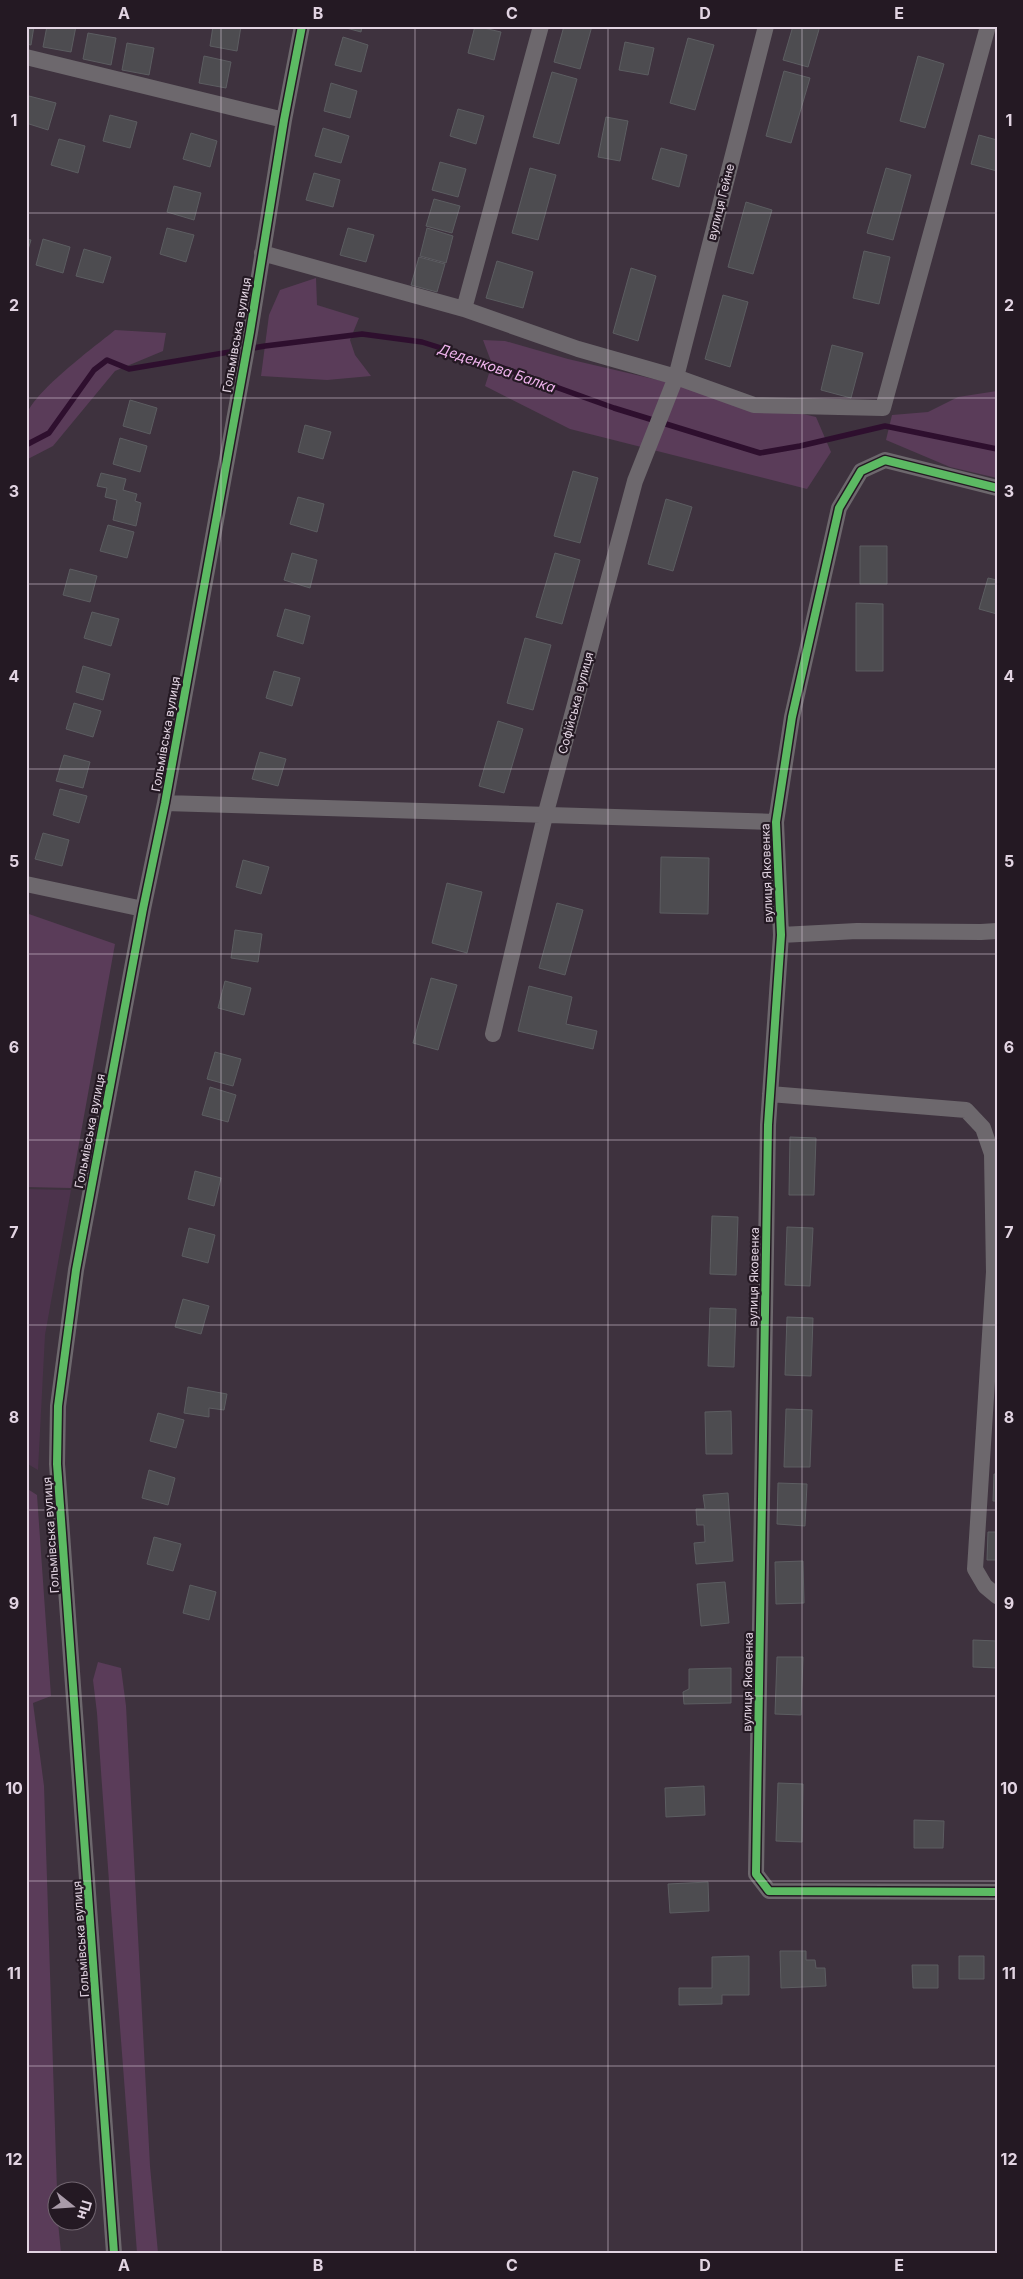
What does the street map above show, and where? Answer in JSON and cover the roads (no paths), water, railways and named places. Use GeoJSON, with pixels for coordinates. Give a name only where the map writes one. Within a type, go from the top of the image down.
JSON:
{"type":"FeatureCollection","features":[{"type":"Feature","properties":{"kind":"street","name":"Гольмівська вулиця"},"geometry":{"type":"LineString","coordinates":[[114,2253],[57,1464],[59,1397],[76,1270],[143,910],[165,803],[250,332],[284,120],[302,26]]}},
{"type":"Feature","properties":{"kind":"street"},"geometry":{"type":"LineString","coordinates":[[464,309],[541,26]]}},
{"type":"Feature","properties":{"kind":"street","name":"вулиця Гейне"},"geometry":{"type":"LineString","coordinates":[[676,377],[766,26]]}},
{"type":"Feature","properties":{"kind":"street"},"geometry":{"type":"LineString","coordinates":[[262,253],[464,309],[578,349],[676,377],[754,405],[883,408],[988,26]]}},
{"type":"Feature","properties":{"kind":"street"},"geometry":{"type":"LineString","coordinates":[[26,57],[284,120]]}},
{"type":"Feature","properties":{"kind":"street","name":"Софійська вулиця"},"geometry":{"type":"LineString","coordinates":[[493,1034],[545,816],[635,481],[676,377]]}},
{"type":"Feature","properties":{"kind":"street","name":"вулиця Яковенка"},"geometry":{"type":"LineString","coordinates":[[997,488],[885,460],[861,471],[839,508],[792,717],[776,822],[781,935],[770,1094],[756,1874],[768,1891],[997,1892]]}},
{"type":"Feature","properties":{"kind":"street"},"geometry":{"type":"LineString","coordinates":[[165,803],[776,822]]}},
{"type":"Feature","properties":{"kind":"street"},"geometry":{"type":"LineString","coordinates":[[26,884],[143,910]]}},
{"type":"Feature","properties":{"kind":"street"},"geometry":{"type":"LineString","coordinates":[[781,935],[857,931],[997,931]]}},
{"type":"Feature","properties":{"kind":"street"},"geometry":{"type":"LineString","coordinates":[[770,1094],[966,1110],[983,1128],[992,1154],[994,1272],[975,1569],[985,1586],[997,1596]]}},
{"type":"Feature","properties":{"kind":"waterway","name":"Деденкова Балка"},"geometry":{"type":"LineString","coordinates":[[26,445],[49,433],[94,370],[107,360],[129,369],[265,346],[362,334],[422,342],[492,364],[614,408],[760,453],[800,446],[885,426],[997,449]]}}]}
